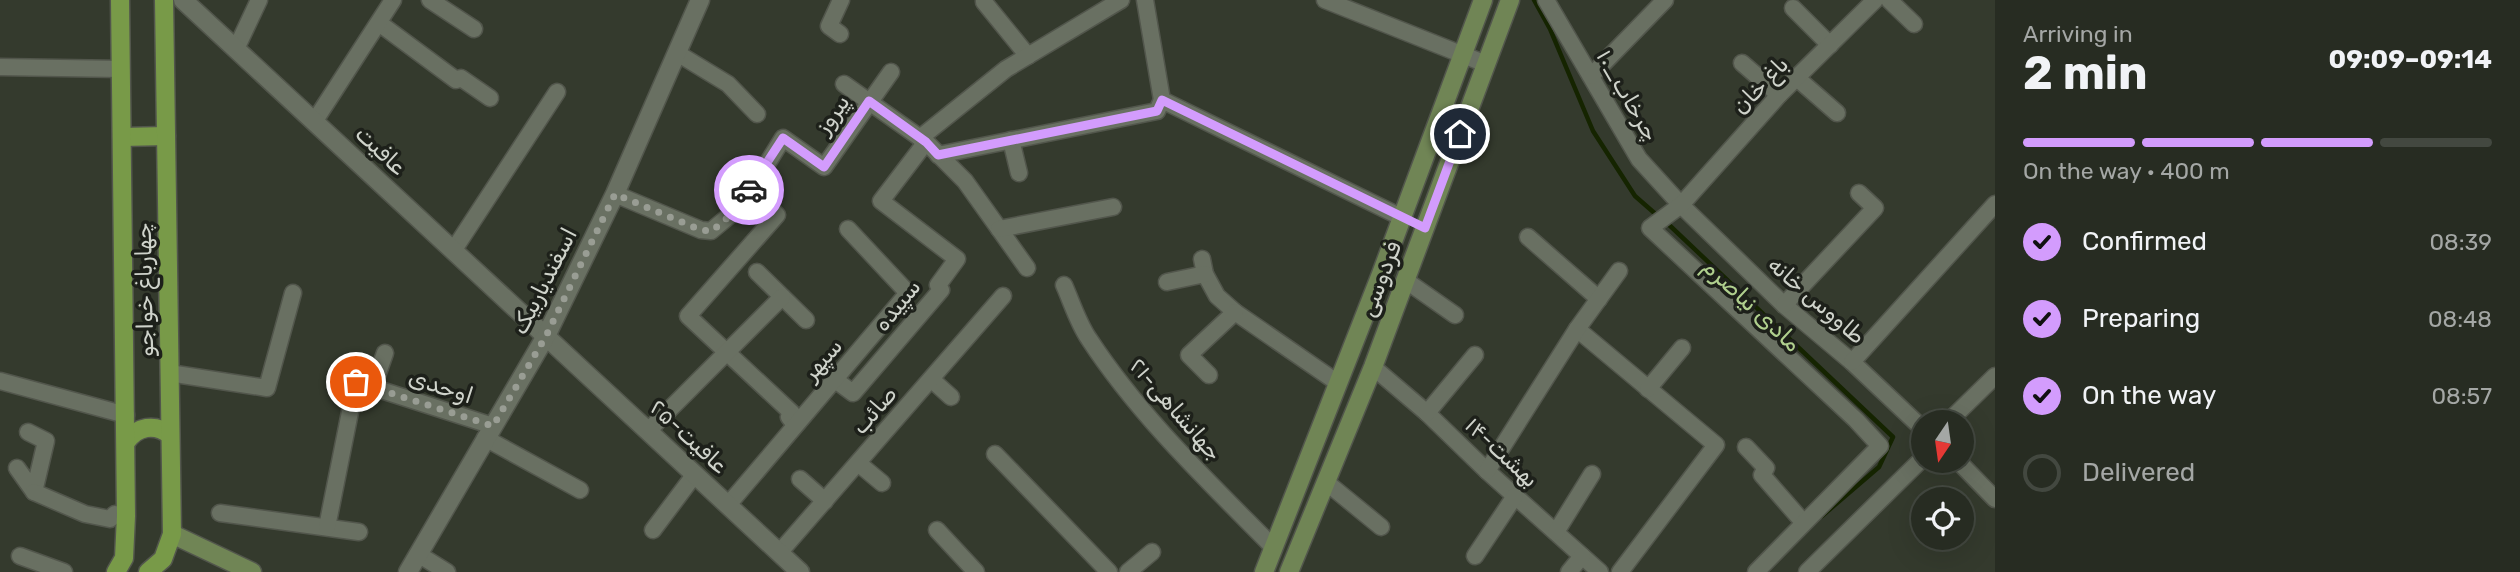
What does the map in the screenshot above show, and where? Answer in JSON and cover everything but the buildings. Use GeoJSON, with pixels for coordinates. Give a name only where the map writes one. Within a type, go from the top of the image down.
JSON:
{"type":"FeatureCollection","features":[{"type":"Feature","properties":{"kind":"main road","name":"چهارباغ خواجو"},"geometry":{"type":"LineString","coordinates":[[120,0],[126,415],[126,516],[120,565]]}},
{"type":"Feature","properties":{"kind":"main road","name":"چهارباغ خواجو"},"geometry":{"type":"LineString","coordinates":[[145,572],[163,559],[172,534],[164,0]]}},
{"type":"Feature","properties":{"kind":"main road","name":"فردوسی"},"geometry":{"type":"LineString","coordinates":[[1265,572],[1403,218],[1483,0]]}},
{"type":"Feature","properties":{"kind":"main road","name":"فردوسی"},"geometry":{"type":"LineString","coordinates":[[1289,572],[1373,367],[1510,0]]}},
{"type":"Feature","properties":{"kind":"main road"},"geometry":{"type":"LineString","coordinates":[[122,136],[166,136]]}},
{"type":"Feature","properties":{"kind":"main road"},"geometry":{"type":"LineString","coordinates":[[1403,218],[1425,228]]}},
{"type":"Feature","properties":{"kind":"main road"},"geometry":{"type":"LineString","coordinates":[[126,442],[135,432],[148,427],[160,428],[170,435]]}},
{"type":"Feature","properties":{"kind":"main road"},"geometry":{"type":"LineString","coordinates":[[172,534],[252,572]]}},
{"type":"Feature","properties":{"kind":"main road"},"geometry":{"type":"LineString","coordinates":[[120,565],[145,572]]}},
{"type":"Feature","properties":{"kind":"street","name":"عافیت"},"geometry":{"type":"LineString","coordinates":[[183,0],[546,336]]}},
{"type":"Feature","properties":{"kind":"street"},"geometry":{"type":"LineString","coordinates":[[236,49],[259,0]]}},
{"type":"Feature","properties":{"kind":"street"},"geometry":{"type":"LineString","coordinates":[[314,122],[393,0]]}},
{"type":"Feature","properties":{"kind":"street"},"geometry":{"type":"LineString","coordinates":[[430,0],[474,29]]}},
{"type":"Feature","properties":{"kind":"street","name":"اسفندیاربیک"},"geometry":{"type":"LineString","coordinates":[[408,572],[546,336],[615,194],[700,0]]}},
{"type":"Feature","properties":{"kind":"street"},"geometry":{"type":"LineString","coordinates":[[839,34],[829,26],[841,0]]}},
{"type":"Feature","properties":{"kind":"street"},"geometry":{"type":"LineString","coordinates":[[984,0],[1028,56]]}},
{"type":"Feature","properties":{"kind":"street"},"geometry":{"type":"LineString","coordinates":[[923,140],[1006,69],[1121,0]]}},
{"type":"Feature","properties":{"kind":"street"},"geometry":{"type":"LineString","coordinates":[[938,155],[1157,111],[1162,100],[1145,0]]}},
{"type":"Feature","properties":{"kind":"street","name":"۱۰_چرخاب"},"geometry":{"type":"LineString","coordinates":[[1546,0],[1639,159],[1681,205]]}},
{"type":"Feature","properties":{"kind":"street"},"geometry":{"type":"LineString","coordinates":[[1591,76],[1665,0]]}},
{"type":"Feature","properties":{"kind":"street"},"geometry":{"type":"LineString","coordinates":[[1889,0],[1914,24]]}},
{"type":"Feature","properties":{"kind":"street"},"geometry":{"type":"LineString","coordinates":[[1325,1],[1486,64]]}},
{"type":"Feature","properties":{"kind":"street","name":"باغ خان"},"geometry":{"type":"LineString","coordinates":[[1803,522],[1880,446],[1856,420],[1650,228],[1681,205],[1779,95],[1798,79],[1872,1]]}},
{"type":"Feature","properties":{"kind":"street"},"geometry":{"type":"LineString","coordinates":[[1793,8],[1830,45]]}},
{"type":"Feature","properties":{"kind":"street"},"geometry":{"type":"LineString","coordinates":[[379,23],[456,80],[461,78],[490,98]]}},
{"type":"Feature","properties":{"kind":"street"},"geometry":{"type":"LineString","coordinates":[[677,53],[728,83],[757,114]]}},
{"type":"Feature","properties":{"kind":"street"},"geometry":{"type":"LineString","coordinates":[[1742,63],[1779,95]]}},
{"type":"Feature","properties":{"kind":"street"},"geometry":{"type":"LineString","coordinates":[[0,67],[121,69]]}},
{"type":"Feature","properties":{"kind":"street","name":"پیروز"},"geometry":{"type":"LineString","coordinates":[[615,194],[701,230],[712,231],[741,206],[783,138],[824,167],[891,72]]}},
{"type":"Feature","properties":{"kind":"street"},"geometry":{"type":"LineString","coordinates":[[1798,79],[1837,113]]}},
{"type":"Feature","properties":{"kind":"street"},"geometry":{"type":"LineString","coordinates":[[844,84],[923,140],[964,181],[1027,268]]}},
{"type":"Feature","properties":{"kind":"street"},"geometry":{"type":"LineString","coordinates":[[453,250],[558,92]]}},
{"type":"Feature","properties":{"kind":"street"},"geometry":{"type":"LineString","coordinates":[[1162,100],[1403,218]]}},
{"type":"Feature","properties":{"kind":"street","name":"سپیده"},"geometry":{"type":"LineString","coordinates":[[834,379],[853,393],[941,290],[938,285],[957,259],[881,201],[923,140]]}},
{"type":"Feature","properties":{"kind":"street"},"geometry":{"type":"LineString","coordinates":[[1011,140],[1019,173]]}},
{"type":"Feature","properties":{"kind":"street"},"geometry":{"type":"LineString","coordinates":[[750,189],[777,215],[688,316],[792,413],[789,417],[795,425]]}},
{"type":"Feature","properties":{"kind":"street"},"geometry":{"type":"LineString","coordinates":[[1784,305],[1875,208],[1859,193]]}},
{"type":"Feature","properties":{"kind":"street"},"geometry":{"type":"LineString","coordinates":[[1852,362],[1995,204]]}},
{"type":"Feature","properties":{"kind":"street","name":"طاووس خانه"},"geometry":{"type":"LineString","coordinates":[[1681,205],[1784,305],[1852,362],[1911,418]]}},
{"type":"Feature","properties":{"kind":"street"},"geometry":{"type":"LineString","coordinates":[[999,229],[1113,206]]}},
{"type":"Feature","properties":{"kind":"street","name":"سپهر"},"geometry":{"type":"LineString","coordinates":[[728,505],[908,293],[848,229]]}},
{"type":"Feature","properties":{"kind":"street"},"geometry":{"type":"LineString","coordinates":[[1528,237],[1599,299]]}},
{"type":"Feature","properties":{"kind":"street"},"geometry":{"type":"LineString","coordinates":[[1167,282],[1203,267],[1217,296],[1338,383]]}},
{"type":"Feature","properties":{"kind":"street"},"geometry":{"type":"LineString","coordinates":[[1487,471],[1577,330],[1619,271]]}},
{"type":"Feature","properties":{"kind":"street"},"geometry":{"type":"LineString","coordinates":[[757,272],[806,320]]}},
{"type":"Feature","properties":{"kind":"street"},"geometry":{"type":"LineString","coordinates":[[1405,280],[1455,315]]}},
{"type":"Feature","properties":{"kind":"street","name":"۲۱-جهانشاهی"},"geometry":{"type":"LineString","coordinates":[[1064,285],[1087,336],[1115,376],[1184,456],[1274,548]]}},
{"type":"Feature","properties":{"kind":"street"},"geometry":{"type":"LineString","coordinates":[[169,373],[267,388],[293,293]]}},
{"type":"Feature","properties":{"kind":"street","name":"صائب"},"geometry":{"type":"LineString","coordinates":[[779,553],[1003,296]]}},
{"type":"Feature","properties":{"kind":"street"},"geometry":{"type":"LineString","coordinates":[[648,431],[782,297]]}},
{"type":"Feature","properties":{"kind":"street"},"geometry":{"type":"LineString","coordinates":[[1209,375],[1189,355],[1236,312]]}},
{"type":"Feature","properties":{"kind":"street"},"geometry":{"type":"LineString","coordinates":[[1577,330],[1716,445],[1620,572]]}},
{"type":"Feature","properties":{"kind":"street","name":"۲۵-عافیت"},"geometry":{"type":"LineString","coordinates":[[546,336],[800,572]]}},
{"type":"Feature","properties":{"kind":"street"},"geometry":{"type":"LineString","coordinates":[[1648,389],[1682,348]]}},
{"type":"Feature","properties":{"kind":"street"},"geometry":{"type":"LineString","coordinates":[[373,387],[385,353]]}},
{"type":"Feature","properties":{"kind":"street"},"geometry":{"type":"LineString","coordinates":[[1427,412],[1475,355]]}},
{"type":"Feature","properties":{"kind":"street","name":"۱۴-بهشت"},"geometry":{"type":"LineString","coordinates":[[1373,367],[1427,412],[1487,471],[1600,572]]}},
{"type":"Feature","properties":{"kind":"street"},"geometry":{"type":"LineString","coordinates":[[1960,410],[1995,376]]}},
{"type":"Feature","properties":{"kind":"street"},"geometry":{"type":"LineString","coordinates":[[931,379],[951,397]]}},
{"type":"Feature","properties":{"kind":"street"},"geometry":{"type":"LineString","coordinates":[[0,381],[126,415]]}},
{"type":"Feature","properties":{"kind":"street","name":"اوحدی"},"geometry":{"type":"LineString","coordinates":[[327,527],[356,382],[489,432],[580,490]]}},
{"type":"Feature","properties":{"kind":"street"},"geometry":{"type":"LineString","coordinates":[[28,432],[46,441],[34,492]]}},
{"type":"Feature","properties":{"kind":"street"},"geometry":{"type":"LineString","coordinates":[[1746,447],[1766,468],[1762,475],[1803,522],[1756,572]]}},
{"type":"Feature","properties":{"kind":"street"},"geometry":{"type":"LineString","coordinates":[[995,454],[1109,572]]}},
{"type":"Feature","properties":{"kind":"street"},"geometry":{"type":"LineString","coordinates":[[858,463],[882,483]]}},
{"type":"Feature","properties":{"kind":"street"},"geometry":{"type":"LineString","coordinates":[[17,468],[34,492],[110,519],[115,514],[126,516]]}},
{"type":"Feature","properties":{"kind":"street"},"geometry":{"type":"LineString","coordinates":[[1816,569],[1911,470]]}},
{"type":"Feature","properties":{"kind":"street"},"geometry":{"type":"LineString","coordinates":[[1970,473],[1995,499]]}},
{"type":"Feature","properties":{"kind":"street"},"geometry":{"type":"LineString","coordinates":[[653,530],[695,474]]}},
{"type":"Feature","properties":{"kind":"street"},"geometry":{"type":"LineString","coordinates":[[1556,533],[1592,474]]}},
{"type":"Feature","properties":{"kind":"street"},"geometry":{"type":"LineString","coordinates":[[800,479],[825,501]]}},
{"type":"Feature","properties":{"kind":"street"},"geometry":{"type":"LineString","coordinates":[[1326,482],[1381,527]]}},
{"type":"Feature","properties":{"kind":"street"},"geometry":{"type":"LineString","coordinates":[[1475,556],[1515,496]]}},
{"type":"Feature","properties":{"kind":"street"},"geometry":{"type":"LineString","coordinates":[[220,513],[359,532]]}},
{"type":"Feature","properties":{"kind":"street"},"geometry":{"type":"LineString","coordinates":[[937,530],[976,572]]}},
{"type":"Feature","properties":{"kind":"street"},"geometry":{"type":"LineString","coordinates":[[1128,572],[1152,552]]}},
{"type":"Feature","properties":{"kind":"street"},"geometry":{"type":"LineString","coordinates":[[418,554],[447,572]]}},
{"type":"Feature","properties":{"kind":"street"},"geometry":{"type":"LineString","coordinates":[[19,556],[64,572]]}},
{"type":"Feature","properties":{"kind":"street"},"geometry":{"type":"LineString","coordinates":[[1569,572],[1582,556]]}},
{"type":"Feature","properties":{"kind":"waterway","name":"مادی نیاصرم"},"geometry":{"type":"LineString","coordinates":[[1534,0],[1550,29],[1593,131],[1635,196],[1659,217]]}},
{"type":"Feature","properties":{"kind":"waterway","name":"مادی نیاصرم"},"geometry":{"type":"LineString","coordinates":[[1666,222],[1893,437],[1879,467],[1822,516]]}},
{"type":"Feature","properties":{"kind":"way so far"},"geometry":{"type":"LineString","coordinates":[[356,382],[493,426],[546,336],[615,194],[701,230],[712,231],[741,206],[749,190]]}},
{"type":"Feature","properties":{"kind":"route"},"geometry":{"type":"LineString","coordinates":[[749,190],[783,138],[824,167],[869,101],[926,142],[938,155],[1157,111],[1162,100],[1425,228],[1460,134]]}}]}
